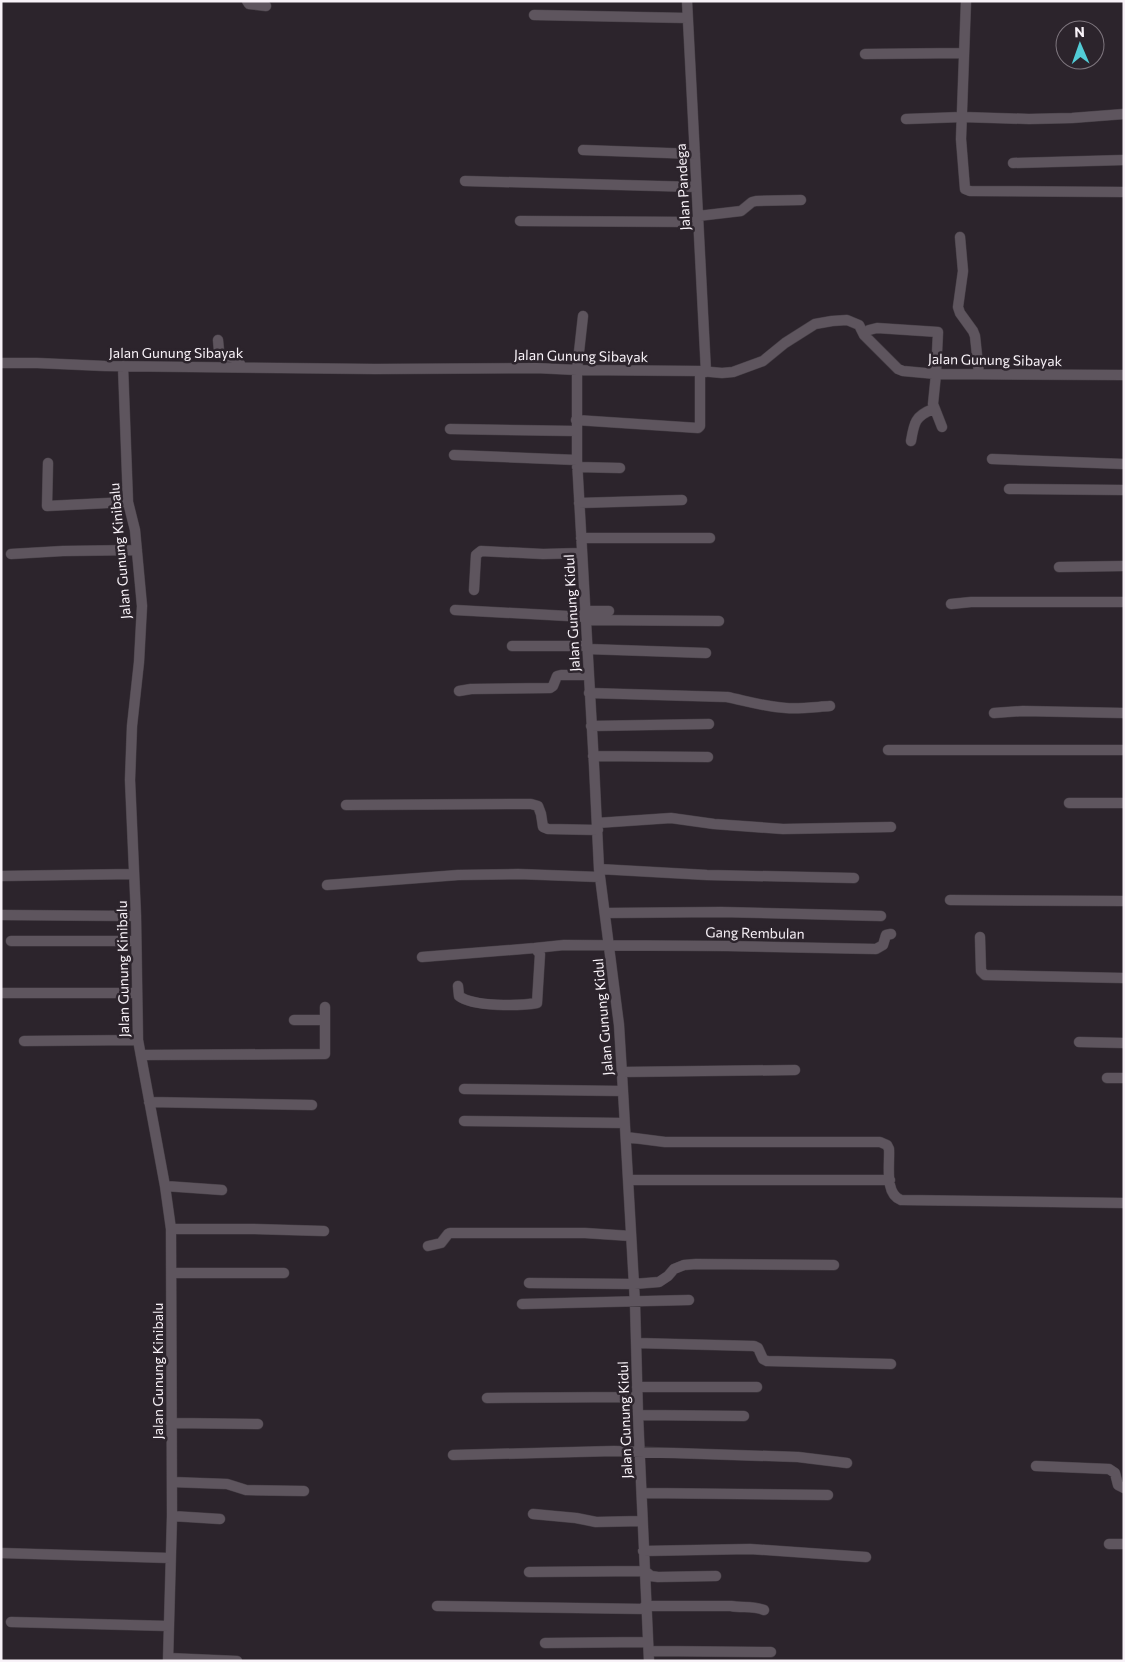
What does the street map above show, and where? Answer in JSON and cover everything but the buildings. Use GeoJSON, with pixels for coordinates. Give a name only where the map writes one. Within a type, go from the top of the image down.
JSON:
{"type":"FeatureCollection","features":[{"type":"Feature","properties":{"kind":"street"},"geometry":{"type":"LineString","coordinates":[[247,1],[249,4],[266,6]]}},
{"type":"Feature","properties":{"kind":"street","name":"Jalan Pandega"},"geometry":{"type":"LineString","coordinates":[[576,426],[698,428],[700,426],[703,372],[698,219],[687,1]]}},
{"type":"Feature","properties":{"kind":"street"},"geometry":{"type":"LineString","coordinates":[[966,1],[962,150],[964,184],[967,191],[1124,192]]}},
{"type":"Feature","properties":{"kind":"street"},"geometry":{"type":"LineString","coordinates":[[534,15],[688,18]]}},
{"type":"Feature","properties":{"kind":"street"},"geometry":{"type":"LineString","coordinates":[[864,54],[964,53]]}},
{"type":"Feature","properties":{"kind":"street"},"geometry":{"type":"LineString","coordinates":[[906,119],[962,117],[1029,119],[1124,114]]}},
{"type":"Feature","properties":{"kind":"street"},"geometry":{"type":"LineString","coordinates":[[583,150],[695,154]]}},
{"type":"Feature","properties":{"kind":"street"},"geometry":{"type":"LineString","coordinates":[[1013,162],[1124,160]]}},
{"type":"Feature","properties":{"kind":"street"},"geometry":{"type":"LineString","coordinates":[[465,181],[696,187]]}},
{"type":"Feature","properties":{"kind":"street"},"geometry":{"type":"LineString","coordinates":[[520,221],[698,219],[742,212],[752,202],[756,201],[801,200]]}},
{"type":"Feature","properties":{"kind":"street"},"geometry":{"type":"LineString","coordinates":[[960,237],[963,271],[958,307],[975,336],[979,374]]}},
{"type":"Feature","properties":{"kind":"street","name":"Jalan Gunung Kidul"},"geometry":{"type":"LineString","coordinates":[[583,316],[577,370],[577,464],[599,873],[619,1025],[626,1137],[635,1303],[645,1607],[649,1651]]}},
{"type":"Feature","properties":{"kind":"street","name":"Jalan Gunung Sibayak"},"geometry":{"type":"LineString","coordinates":[[1,363],[375,369],[536,368],[733,372],[763,361],[785,343],[815,324],[847,320],[859,326],[864,335],[898,369],[911,372],[936,374],[1124,375]]}},
{"type":"Feature","properties":{"kind":"street"},"geometry":{"type":"LineString","coordinates":[[864,335],[869,330],[877,328],[912,332],[936,332],[938,336],[933,409],[938,415],[942,427]]}},
{"type":"Feature","properties":{"kind":"street"},"geometry":{"type":"LineString","coordinates":[[218,340],[221,355],[236,358],[242,367]]}},
{"type":"Feature","properties":{"kind":"street","name":"Jalan Gunung Kinibalu"},"geometry":{"type":"LineString","coordinates":[[124,366],[128,502],[137,550],[142,606],[130,780],[136,916],[138,1040],[171,1229],[172,1516],[168,1659]]}},
{"type":"Feature","properties":{"kind":"street"},"geometry":{"type":"LineString","coordinates":[[911,441],[914,422],[933,409]]}},
{"type":"Feature","properties":{"kind":"street"},"geometry":{"type":"LineString","coordinates":[[450,429],[576,426]]}},
{"type":"Feature","properties":{"kind":"street"},"geometry":{"type":"LineString","coordinates":[[454,455],[620,468]]}},
{"type":"Feature","properties":{"kind":"street"},"geometry":{"type":"LineString","coordinates":[[992,459],[1124,464]]}},
{"type":"Feature","properties":{"kind":"street"},"geometry":{"type":"LineString","coordinates":[[48,463],[47,506],[128,502]]}},
{"type":"Feature","properties":{"kind":"street"},"geometry":{"type":"LineString","coordinates":[[1009,490],[1124,490]]}},
{"type":"Feature","properties":{"kind":"street"},"geometry":{"type":"LineString","coordinates":[[579,503],[682,500]]}},
{"type":"Feature","properties":{"kind":"street"},"geometry":{"type":"LineString","coordinates":[[581,538],[710,538]]}},
{"type":"Feature","properties":{"kind":"street"},"geometry":{"type":"LineString","coordinates":[[11,554],[63,550],[137,550]]}},
{"type":"Feature","properties":{"kind":"street"},"geometry":{"type":"LineString","coordinates":[[474,590],[476,555],[482,551],[582,554]]}},
{"type":"Feature","properties":{"kind":"street"},"geometry":{"type":"LineString","coordinates":[[1059,568],[1124,566]]}},
{"type":"Feature","properties":{"kind":"street"},"geometry":{"type":"LineString","coordinates":[[951,604],[972,602],[1124,602]]}},
{"type":"Feature","properties":{"kind":"street"},"geometry":{"type":"LineString","coordinates":[[455,610],[719,622]]}},
{"type":"Feature","properties":{"kind":"street"},"geometry":{"type":"LineString","coordinates":[[586,616],[609,611]]}},
{"type":"Feature","properties":{"kind":"street"},"geometry":{"type":"LineString","coordinates":[[512,646],[587,647],[706,653]]}},
{"type":"Feature","properties":{"kind":"street"},"geometry":{"type":"LineString","coordinates":[[459,691],[550,688],[553,686],[557,676],[589,675]]}},
{"type":"Feature","properties":{"kind":"street"},"geometry":{"type":"LineString","coordinates":[[589,693],[724,697],[788,708],[830,706]]}},
{"type":"Feature","properties":{"kind":"street"},"geometry":{"type":"LineString","coordinates":[[994,714],[1024,711],[1124,713]]}},
{"type":"Feature","properties":{"kind":"street"},"geometry":{"type":"LineString","coordinates":[[591,726],[709,724]]}},
{"type":"Feature","properties":{"kind":"street"},"geometry":{"type":"LineString","coordinates":[[888,750],[1124,750]]}},
{"type":"Feature","properties":{"kind":"street"},"geometry":{"type":"LineString","coordinates":[[593,756],[708,757]]}},
{"type":"Feature","properties":{"kind":"street"},"geometry":{"type":"LineString","coordinates":[[1069,803],[1124,803]]}},
{"type":"Feature","properties":{"kind":"street"},"geometry":{"type":"LineString","coordinates":[[346,805],[531,804],[538,806],[543,827],[548,829],[598,827],[671,818],[714,824],[783,828],[891,827]]}},
{"type":"Feature","properties":{"kind":"street"},"geometry":{"type":"LineString","coordinates":[[327,885],[458,875],[518,874],[599,873],[854,878]]}},
{"type":"Feature","properties":{"kind":"street"},"geometry":{"type":"LineString","coordinates":[[1,876],[134,874]]}},
{"type":"Feature","properties":{"kind":"street"},"geometry":{"type":"LineString","coordinates":[[950,900],[1124,901]]}},
{"type":"Feature","properties":{"kind":"street"},"geometry":{"type":"LineString","coordinates":[[605,913],[721,912],[881,916]]}},
{"type":"Feature","properties":{"kind":"street"},"geometry":{"type":"LineString","coordinates":[[1,915],[136,916]]}},
{"type":"Feature","properties":{"kind":"street","name":"Gang Rembulan"},"geometry":{"type":"LineString","coordinates":[[422,956],[564,946],[727,946],[876,949],[883,945],[886,935],[891,934]]}},
{"type":"Feature","properties":{"kind":"street"},"geometry":{"type":"LineString","coordinates":[[980,937],[982,971],[985,975],[1124,978]]}},
{"type":"Feature","properties":{"kind":"street"},"geometry":{"type":"LineString","coordinates":[[11,941],[136,942]]}},
{"type":"Feature","properties":{"kind":"street"},"geometry":{"type":"LineString","coordinates":[[458,986],[460,996],[465,1000],[490,1003],[537,1003],[540,954],[535,948]]}},
{"type":"Feature","properties":{"kind":"street"},"geometry":{"type":"LineString","coordinates":[[1,994],[137,993]]}},
{"type":"Feature","properties":{"kind":"street"},"geometry":{"type":"LineString","coordinates":[[141,1055],[325,1054],[325,1007]]}},
{"type":"Feature","properties":{"kind":"street"},"geometry":{"type":"LineString","coordinates":[[294,1020],[325,1020]]}},
{"type":"Feature","properties":{"kind":"street"},"geometry":{"type":"LineString","coordinates":[[24,1041],[138,1040]]}},
{"type":"Feature","properties":{"kind":"street"},"geometry":{"type":"LineString","coordinates":[[1079,1042],[1124,1043]]}},
{"type":"Feature","properties":{"kind":"street"},"geometry":{"type":"LineString","coordinates":[[622,1072],[794,1070]]}},
{"type":"Feature","properties":{"kind":"street"},"geometry":{"type":"LineString","coordinates":[[1106,1078],[1124,1078]]}},
{"type":"Feature","properties":{"kind":"street"},"geometry":{"type":"LineString","coordinates":[[464,1089],[623,1090]]}},
{"type":"Feature","properties":{"kind":"street"},"geometry":{"type":"LineString","coordinates":[[149,1102],[312,1105]]}},
{"type":"Feature","properties":{"kind":"street"},"geometry":{"type":"LineString","coordinates":[[464,1121],[624,1123]]}},
{"type":"Feature","properties":{"kind":"street"},"geometry":{"type":"LineString","coordinates":[[626,1137],[665,1142],[880,1142],[887,1144],[889,1149],[891,1191],[896,1198],[901,1200],[1124,1202]]}},
{"type":"Feature","properties":{"kind":"street"},"geometry":{"type":"LineString","coordinates":[[628,1180],[890,1180]]}},
{"type":"Feature","properties":{"kind":"street"},"geometry":{"type":"LineString","coordinates":[[165,1186],[222,1190]]}},
{"type":"Feature","properties":{"kind":"street"},"geometry":{"type":"LineString","coordinates":[[171,1229],[324,1231]]}},
{"type":"Feature","properties":{"kind":"street"},"geometry":{"type":"LineString","coordinates":[[428,1246],[441,1244],[450,1233],[584,1233],[631,1236]]}},
{"type":"Feature","properties":{"kind":"street"},"geometry":{"type":"LineString","coordinates":[[529,1283],[634,1284],[659,1282],[674,1269],[684,1265],[696,1264],[834,1265]]}},
{"type":"Feature","properties":{"kind":"street"},"geometry":{"type":"LineString","coordinates":[[172,1273],[284,1273]]}},
{"type":"Feature","properties":{"kind":"street"},"geometry":{"type":"LineString","coordinates":[[522,1304],[635,1303],[690,1300]]}},
{"type":"Feature","properties":{"kind":"street"},"geometry":{"type":"LineString","coordinates":[[636,1343],[754,1346],[758,1348],[763,1359],[767,1361],[891,1364]]}},
{"type":"Feature","properties":{"kind":"street"},"geometry":{"type":"LineString","coordinates":[[487,1398],[757,1386]]}},
{"type":"Feature","properties":{"kind":"street"},"geometry":{"type":"LineString","coordinates":[[638,1415],[744,1416]]}},
{"type":"Feature","properties":{"kind":"street"},"geometry":{"type":"LineString","coordinates":[[171,1423],[258,1424]]}},
{"type":"Feature","properties":{"kind":"street"},"geometry":{"type":"LineString","coordinates":[[453,1454],[502,1455],[605,1451],[798,1457],[847,1463]]}},
{"type":"Feature","properties":{"kind":"street"},"geometry":{"type":"LineString","coordinates":[[1036,1466],[1109,1469],[1115,1473],[1118,1485],[1124,1488]]}},
{"type":"Feature","properties":{"kind":"street"},"geometry":{"type":"LineString","coordinates":[[172,1482],[227,1484],[246,1490],[304,1491]]}},
{"type":"Feature","properties":{"kind":"street"},"geometry":{"type":"LineString","coordinates":[[642,1493],[828,1496]]}},
{"type":"Feature","properties":{"kind":"street"},"geometry":{"type":"LineString","coordinates":[[533,1514],[596,1522],[642,1521]]}},
{"type":"Feature","properties":{"kind":"street"},"geometry":{"type":"LineString","coordinates":[[172,1516],[220,1519]]}},
{"type":"Feature","properties":{"kind":"street"},"geometry":{"type":"LineString","coordinates":[[1109,1544],[1124,1544]]}},
{"type":"Feature","properties":{"kind":"street"},"geometry":{"type":"LineString","coordinates":[[643,1550],[750,1549],[866,1557]]}},
{"type":"Feature","properties":{"kind":"street"},"geometry":{"type":"LineString","coordinates":[[1,1553],[170,1558]]}},
{"type":"Feature","properties":{"kind":"street"},"geometry":{"type":"LineString","coordinates":[[530,1572],[645,1571],[651,1576],[658,1577],[716,1576]]}},
{"type":"Feature","properties":{"kind":"street"},"geometry":{"type":"LineString","coordinates":[[437,1606],[731,1606],[764,1610]]}},
{"type":"Feature","properties":{"kind":"street"},"geometry":{"type":"LineString","coordinates":[[11,1622],[169,1626]]}},
{"type":"Feature","properties":{"kind":"street"},"geometry":{"type":"LineString","coordinates":[[546,1643],[649,1651],[771,1652]]}},
{"type":"Feature","properties":{"kind":"street"},"geometry":{"type":"LineString","coordinates":[[168,1659],[237,1661]]}}]}
